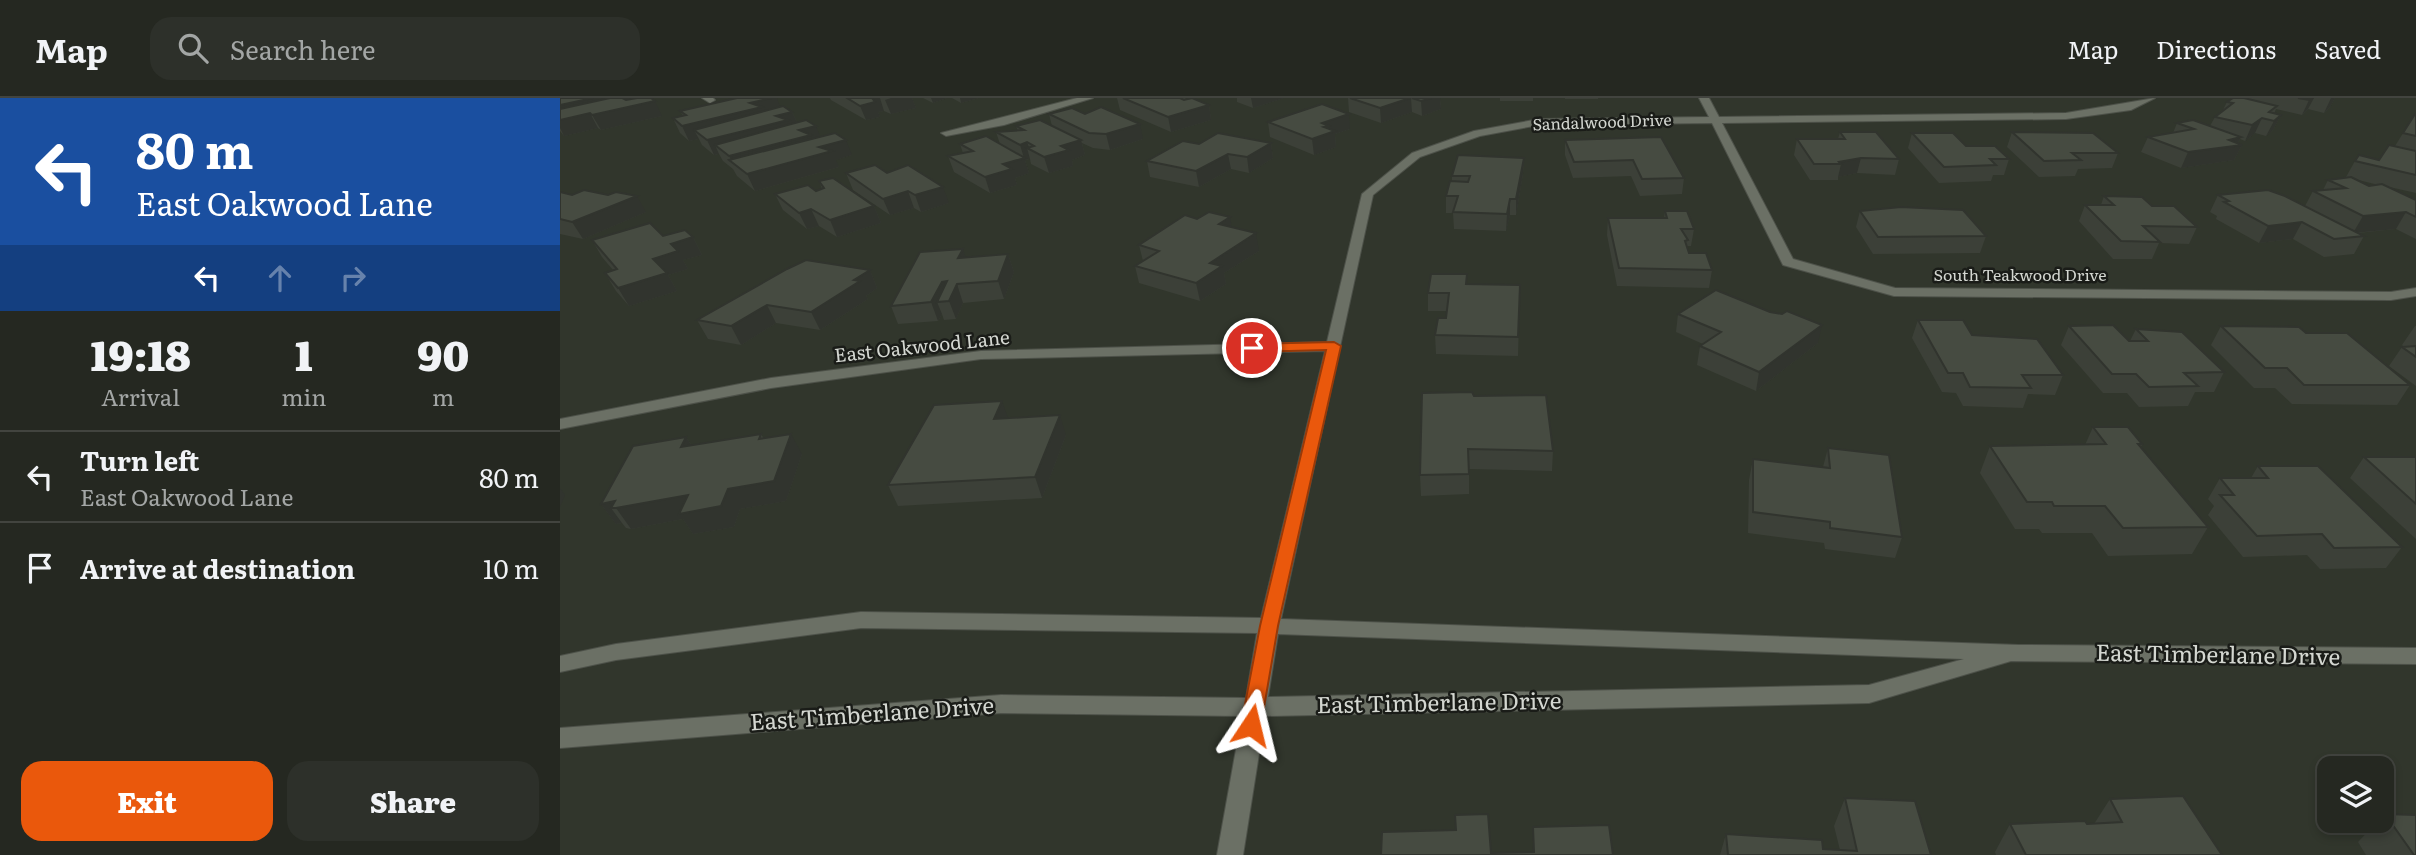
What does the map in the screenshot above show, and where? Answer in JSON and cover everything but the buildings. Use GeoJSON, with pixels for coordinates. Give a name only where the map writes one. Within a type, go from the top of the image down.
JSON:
{"type":"FeatureCollection","features":[{"type":"Feature","properties":{"kind":"street"},"geometry":{"type":"LineString","coordinates":[[946,133],[1000,123],[1088,98]]}},
{"type":"Feature","properties":{"kind":"street","name":"South Teakwood Drive"},"geometry":{"type":"LineString","coordinates":[[1704,98],[1788,262],[1894,292],[2391,296],[2416,292]]}},
{"type":"Feature","properties":{"kind":"street","name":"Sandalwood Drive"},"geometry":{"type":"LineString","coordinates":[[1230,855],[1269,626],[1368,194],[1416,155],[1478,133],[1539,122],[2066,116],[2131,107],[2150,98]]}},
{"type":"Feature","properties":{"kind":"street","name":"East Oakwood Lane"},"geometry":{"type":"LineString","coordinates":[[560,424],[771,383],[981,355],[1334,346]]}},
{"type":"Feature","properties":{"kind":"street","name":"East Timberlane Drive"},"geometry":{"type":"LineString","coordinates":[[560,664],[616,652],[860,620],[1269,626],[2019,653],[2416,656]]}},
{"type":"Feature","properties":{"kind":"street","name":"East Timberlane Drive"},"geometry":{"type":"LineString","coordinates":[[560,738],[1001,704],[1254,706],[1869,694],[2019,653]]}},
{"type":"Feature","properties":{"kind":"route"},"geometry":{"type":"LineString","coordinates":[[1251,725],[1269,626],[1334,346],[1252,348]]}}]}
